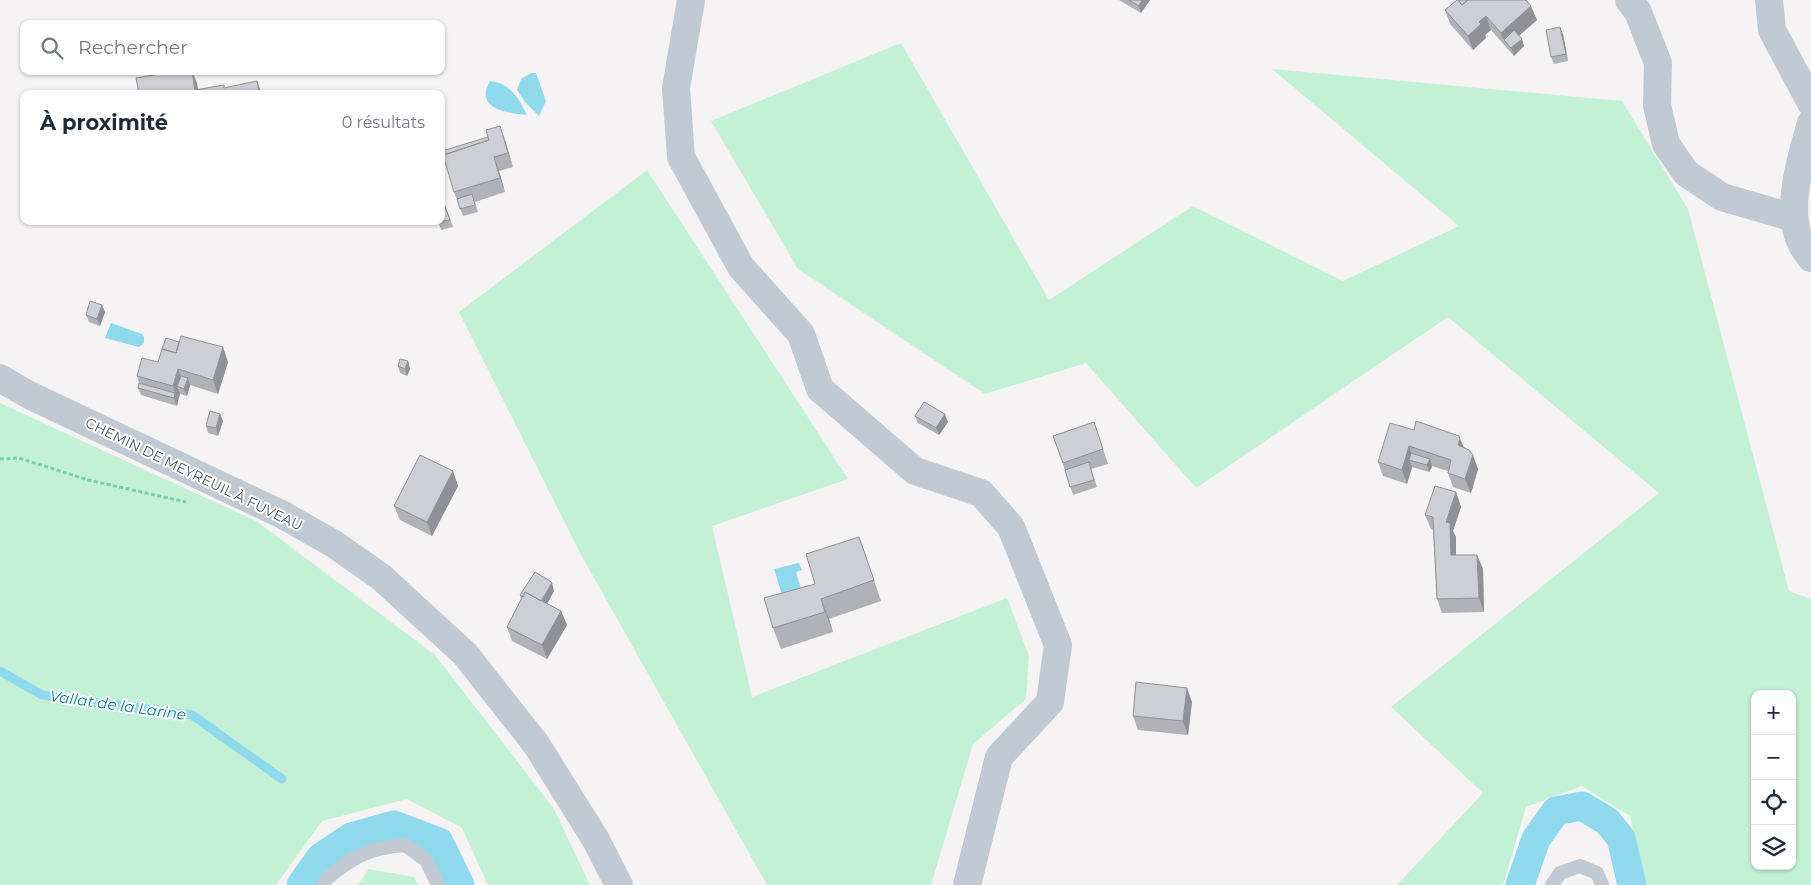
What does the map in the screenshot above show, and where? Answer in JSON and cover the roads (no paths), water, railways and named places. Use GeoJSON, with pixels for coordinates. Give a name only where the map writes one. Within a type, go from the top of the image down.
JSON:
{"type":"FeatureCollection","features":[{"type":"Feature","properties":{"kind":"street"},"geometry":{"type":"LineString","coordinates":[[691,0],[676,88],[682,157],[741,267],[801,334],[820,389],[915,471],[981,493],[1011,527],[1058,646],[1050,702],[998,757],[966,885]]}},
{"type":"Feature","properties":{"kind":"street"},"geometry":{"type":"LineString","coordinates":[[1629,0],[1638,12],[1658,63],[1657,105],[1666,144],[1686,173],[1722,197],[1794,218]]}},
{"type":"Feature","properties":{"kind":"street"},"geometry":{"type":"LineString","coordinates":[[1768,0],[1772,30],[1811,103]]}},
{"type":"Feature","properties":{"kind":"street"},"geometry":{"type":"LineString","coordinates":[[1811,123],[1802,156],[1795,195],[1794,218],[1801,244],[1811,258]]}},
{"type":"Feature","properties":{"kind":"street","name":"CHEMIN DE MEYREUIL À FUVEAU"},"geometry":{"type":"LineString","coordinates":[[0,378],[29,395],[284,514],[334,544],[381,577],[465,654],[536,744],[596,840],[619,885]]}},
{"type":"Feature","properties":{"kind":"lane"},"geometry":{"type":"LineString","coordinates":[[324,885],[326,878],[349,860],[382,847],[405,845],[426,860],[438,885]]}},
{"type":"Feature","properties":{"kind":"lane"},"geometry":{"type":"LineString","coordinates":[[1552,885],[1560,873],[1580,866],[1597,873],[1602,885]]}},
{"type":"Feature","properties":{"kind":"water"},"geometry":{"type":"Polygon","coordinates":[[[531,73],[536,73],[546,101],[539,116],[525,102],[517,90],[521,79],[531,73]]]}},
{"type":"Feature","properties":{"kind":"water"},"geometry":{"type":"Polygon","coordinates":[[[490,81],[509,88],[527,115],[502,111],[489,104],[486,98],[486,90],[490,81]]]}},
{"type":"Feature","properties":{"kind":"water"},"geometry":{"type":"Polygon","coordinates":[[[111,323],[142,334],[144,343],[139,347],[105,338],[111,323]]]}},
{"type":"Feature","properties":{"kind":"water"},"geometry":{"type":"Polygon","coordinates":[[[799,563],[802,570],[796,572],[805,602],[786,608],[774,569],[799,563]]]}},
{"type":"Feature","properties":{"kind":"waterway","name":"Vallat de la Larine"},"geometry":{"type":"LineString","coordinates":[[0,671],[42,695],[192,715],[282,779]]}},
{"type":"Feature","properties":{"kind":"waterway"},"geometry":{"type":"LineString","coordinates":[[1520,885],[1536,839],[1556,811],[1582,806],[1607,821],[1621,838],[1632,885]]}},
{"type":"Feature","properties":{"kind":"waterway"},"geometry":{"type":"LineString","coordinates":[[301,885],[321,857],[351,837],[394,825],[439,842],[460,885]]}}]}
